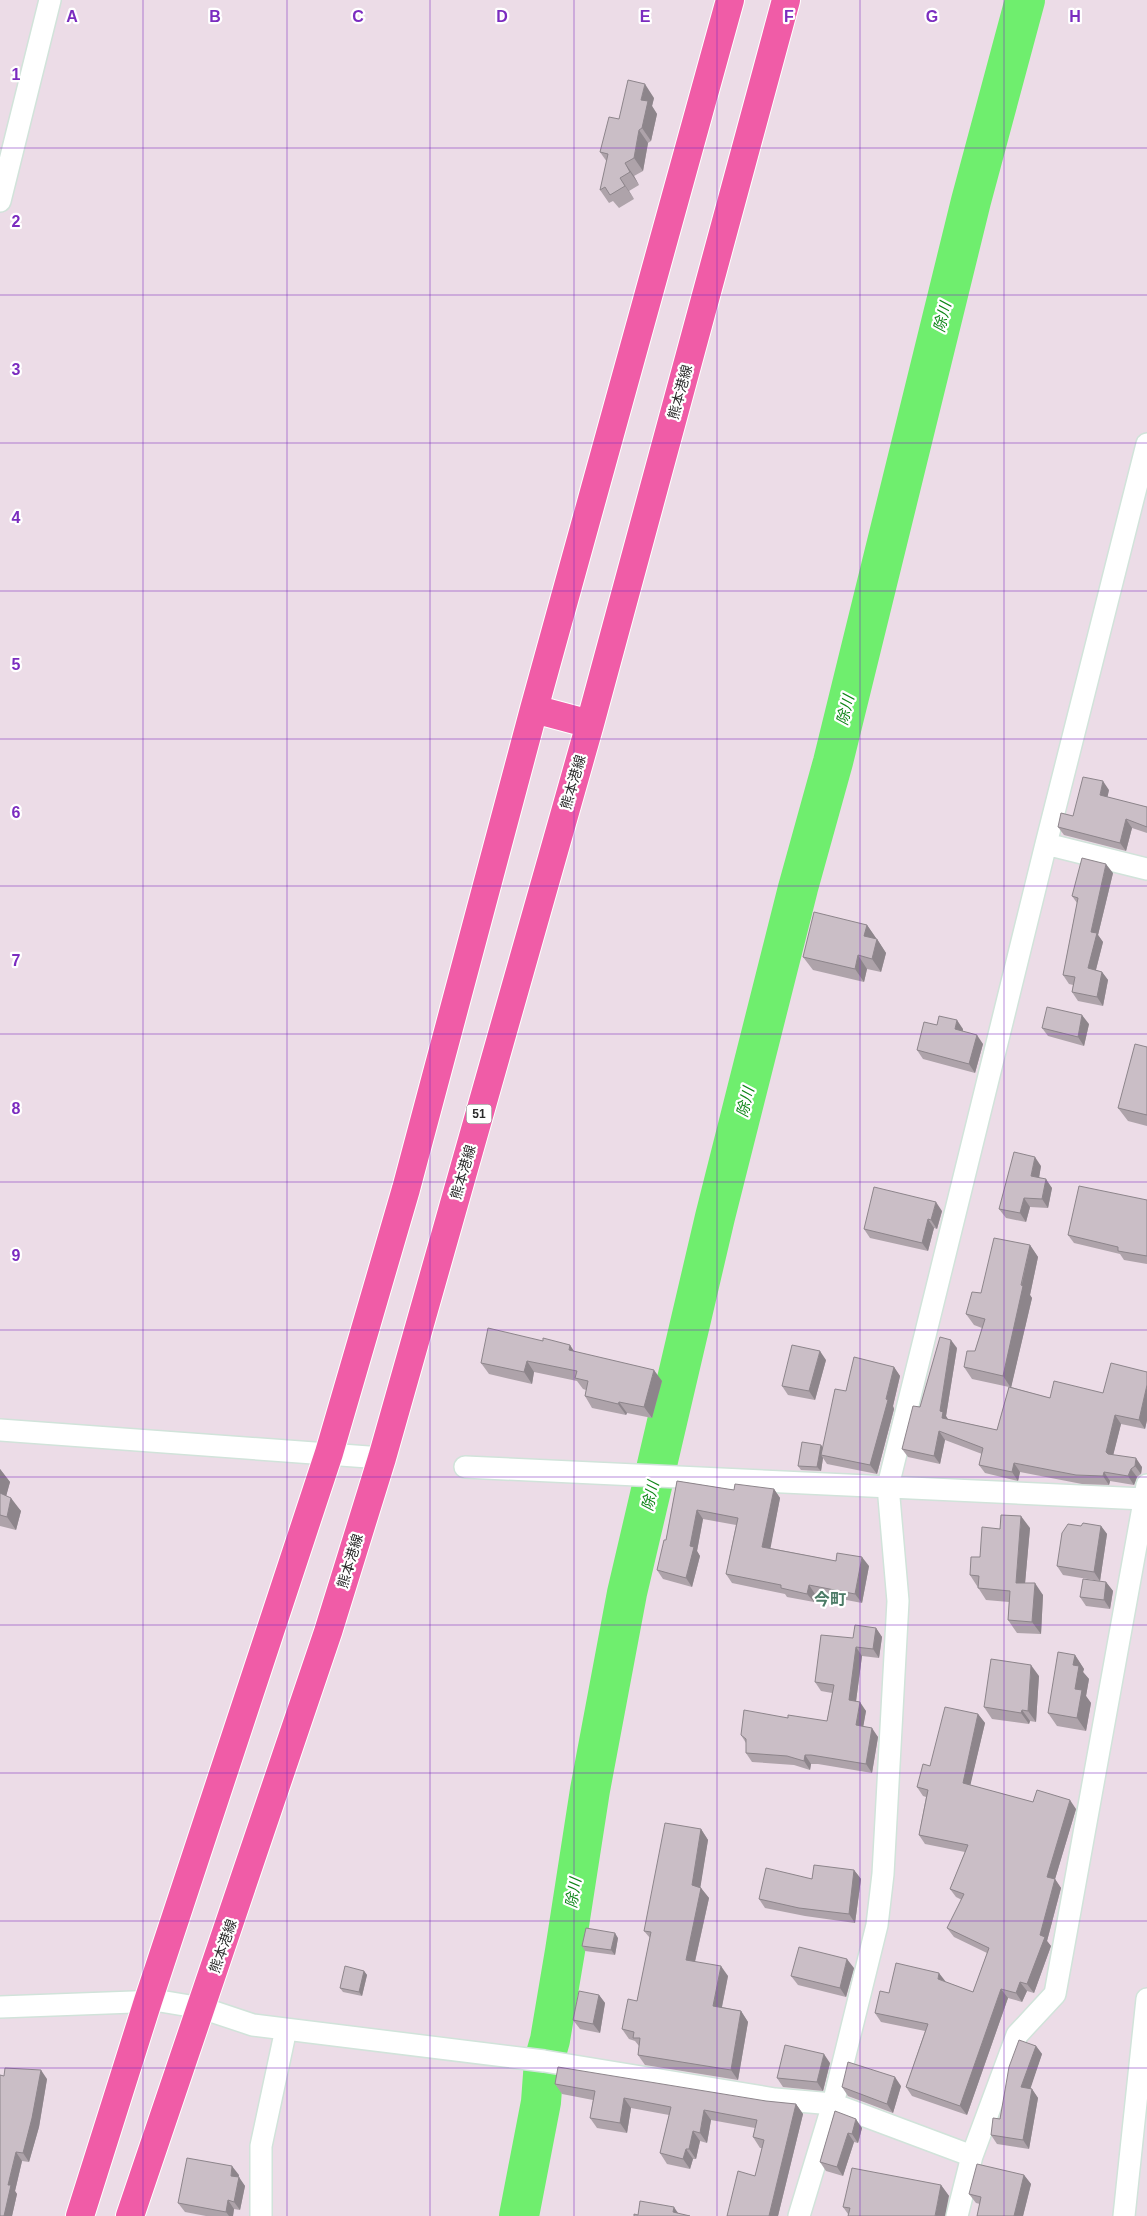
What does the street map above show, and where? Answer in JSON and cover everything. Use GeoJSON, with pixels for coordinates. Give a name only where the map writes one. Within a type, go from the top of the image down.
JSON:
{"type":"FeatureCollection","features":[{"type":"Feature","properties":{"kind":"main road"},"geometry":{"type":"LineString","coordinates":[[80,2216],[148,2001],[330,1453],[408,1180],[534,709],[730,0]]}},
{"type":"Feature","properties":{"kind":"main road","name":"熊本港線"},"geometry":{"type":"LineString","coordinates":[[130,2216],[328,1632],[382,1458],[590,724],[783,1]]}},
{"type":"Feature","properties":{"kind":"main road"},"geometry":{"type":"LineString","coordinates":[[534,709],[590,724]]}},
{"type":"Feature","properties":{"kind":"street"},"geometry":{"type":"LineString","coordinates":[[0,201],[50,0]]}},
{"type":"Feature","properties":{"kind":"street"},"geometry":{"type":"LineString","coordinates":[[799,2216],[833,2104],[877,1925],[883,1874],[898,1601],[888,1486],[1046,844],[1147,444]]}},
{"type":"Feature","properties":{"kind":"street"},"geometry":{"type":"LineString","coordinates":[[1046,844],[1147,868]]}},
{"type":"Feature","properties":{"kind":"street"},"geometry":{"type":"LineString","coordinates":[[0,1430],[382,1458]]}},
{"type":"Feature","properties":{"kind":"street"},"geometry":{"type":"LineString","coordinates":[[465,1467],[888,1486],[1146,1492],[1055,1994],[1017,2035],[972,2156],[957,2216]]}},
{"type":"Feature","properties":{"kind":"street"},"geometry":{"type":"LineString","coordinates":[[1124,2216],[1147,1999]]}},
{"type":"Feature","properties":{"kind":"street"},"geometry":{"type":"LineString","coordinates":[[0,2007],[148,2001],[202,2008],[253,2025],[286,2030],[544,2061],[576,2068],[775,2099],[833,2104],[972,2156]]}},
{"type":"Feature","properties":{"kind":"street"},"geometry":{"type":"LineString","coordinates":[[261,2216],[261,2146],[286,2030]]}},
{"type":"Feature","properties":{"kind":"building"},"geometry":{"type":"Polygon","coordinates":[[[628,80],[645,84],[641,100],[648,101],[642,128],[639,130],[634,158],[625,163],[630,172],[620,178],[625,186],[610,195],[605,187],[600,190],[608,154],[600,152],[609,117],[619,119],[628,80]]]}},
{"type":"Feature","properties":{"kind":"building"},"geometry":{"type":"Polygon","coordinates":[[[1083,777],[1103,781],[1100,795],[1147,807],[1147,827],[1126,819],[1120,843],[1058,827],[1061,813],[1073,816],[1083,777]]]}},
{"type":"Feature","properties":{"kind":"building"},"geometry":{"type":"Polygon","coordinates":[[[1082,858],[1106,864],[1091,932],[1097,933],[1088,968],[1102,972],[1097,997],[1072,992],[1075,977],[1063,975],[1078,898],[1072,896],[1082,858]]]}},
{"type":"Feature","properties":{"kind":"building"},"geometry":{"type":"Polygon","coordinates":[[[814,912],[867,925],[864,936],[877,939],[872,959],[858,955],[855,969],[803,957],[814,912]]]}},
{"type":"Feature","properties":{"kind":"building"},"geometry":{"type":"Polygon","coordinates":[[[1047,1007],[1082,1015],[1078,1037],[1042,1028],[1047,1007]]]}},
{"type":"Feature","properties":{"kind":"building"},"geometry":{"type":"Polygon","coordinates":[[[939,1016],[957,1020],[955,1029],[977,1035],[969,1064],[917,1050],[924,1022],[937,1025],[939,1016]]]}},
{"type":"Feature","properties":{"kind":"building"},"geometry":{"type":"Polygon","coordinates":[[[1135,1044],[1147,1047],[1147,1115],[1118,1108],[1135,1044]]]}},
{"type":"Feature","properties":{"kind":"building"},"geometry":{"type":"Polygon","coordinates":[[[1014,1152],[1035,1157],[1031,1176],[1046,1179],[1042,1199],[1024,1198],[1020,1213],[999,1209],[1014,1152]]]}},
{"type":"Feature","properties":{"kind":"building"},"geometry":{"type":"Polygon","coordinates":[[[1079,1186],[1147,1200],[1147,1256],[1118,1251],[1118,1247],[1068,1235],[1079,1186]]]}},
{"type":"Feature","properties":{"kind":"building"},"geometry":{"type":"Polygon","coordinates":[[[874,1187],[936,1202],[931,1220],[928,1219],[922,1243],[864,1229],[874,1187]]]}},
{"type":"Feature","properties":{"kind":"building"},"geometry":{"type":"Polygon","coordinates":[[[994,1238],[1030,1245],[1003,1376],[964,1367],[967,1351],[975,1351],[985,1319],[966,1314],[972,1292],[981,1293],[994,1238]]]}},
{"type":"Feature","properties":{"kind":"building"},"geometry":{"type":"Polygon","coordinates":[[[488,1328],[543,1341],[543,1338],[570,1345],[569,1350],[654,1370],[644,1407],[619,1402],[618,1404],[585,1396],[588,1381],[575,1378],[577,1371],[527,1361],[524,1372],[481,1363],[488,1328]]]}},
{"type":"Feature","properties":{"kind":"building"},"geometry":{"type":"Polygon","coordinates":[[[940,1337],[951,1340],[940,1411],[943,1412],[942,1418],[997,1430],[1009,1387],[1050,1398],[1054,1381],[1103,1393],[1111,1363],[1147,1372],[1147,1385],[1139,1420],[1115,1415],[1106,1452],[1108,1454],[1136,1458],[1135,1466],[1131,1469],[1128,1476],[1104,1472],[1103,1476],[1076,1475],[1014,1463],[1012,1472],[979,1465],[983,1448],[939,1431],[934,1456],[902,1449],[913,1406],[920,1407],[940,1337]]]}},
{"type":"Feature","properties":{"kind":"building"},"geometry":{"type":"Polygon","coordinates":[[[792,1345],[820,1351],[809,1391],[782,1386],[792,1345]]]}},
{"type":"Feature","properties":{"kind":"building"},"geometry":{"type":"Polygon","coordinates":[[[854,1357],[894,1367],[886,1399],[888,1400],[870,1465],[821,1455],[835,1389],[846,1391],[854,1357]]]}},
{"type":"Feature","properties":{"kind":"building"},"geometry":{"type":"Polygon","coordinates":[[[802,1442],[821,1445],[817,1467],[798,1466],[802,1442]]]}},
{"type":"Feature","properties":{"kind":"building"},"geometry":{"type":"Polygon","coordinates":[[[677,1481],[734,1490],[735,1484],[774,1489],[762,1547],[836,1561],[837,1553],[862,1557],[855,1594],[809,1585],[807,1594],[781,1588],[781,1585],[726,1574],[738,1518],[697,1510],[690,1546],[694,1547],[686,1578],[657,1570],[664,1540],[666,1540],[677,1481]]]}},
{"type":"Feature","properties":{"kind":"building"},"geometry":{"type":"Polygon","coordinates":[[[0,1493],[11,1498],[7,1517],[0,1515],[0,1493]]]}},
{"type":"Feature","properties":{"kind":"building"},"geometry":{"type":"Polygon","coordinates":[[[1001,1515],[1021,1516],[1016,1583],[1035,1583],[1032,1622],[1008,1620],[1010,1591],[978,1588],[979,1576],[970,1575],[971,1557],[980,1557],[982,1527],[1000,1529],[1001,1515]]]}},
{"type":"Feature","properties":{"kind":"building"},"geometry":{"type":"Polygon","coordinates":[[[1083,1523],[1101,1526],[1094,1572],[1057,1566],[1062,1533],[1068,1524],[1081,1526],[1083,1523]]]}},
{"type":"Feature","properties":{"kind":"building"},"geometry":{"type":"Polygon","coordinates":[[[1083,1579],[1106,1582],[1104,1600],[1080,1597],[1083,1579]]]}},
{"type":"Feature","properties":{"kind":"building"},"geometry":{"type":"Polygon","coordinates":[[[855,1625],[876,1628],[873,1649],[856,1647],[849,1700],[860,1702],[856,1725],[872,1728],[866,1764],[811,1755],[805,1755],[804,1761],[787,1756],[746,1753],[746,1739],[741,1735],[744,1710],[788,1718],[788,1715],[827,1721],[834,1685],[815,1682],[821,1635],[853,1638],[855,1625]]]}},
{"type":"Feature","properties":{"kind":"building"},"geometry":{"type":"Polygon","coordinates":[[[1058,1652],[1075,1655],[1073,1665],[1079,1666],[1075,1689],[1082,1690],[1077,1718],[1048,1713],[1058,1652]]]}},
{"type":"Feature","properties":{"kind":"building"},"geometry":{"type":"Polygon","coordinates":[[[991,1659],[1031,1665],[1028,1711],[1022,1710],[1021,1713],[984,1707],[991,1659]]]}},
{"type":"Feature","properties":{"kind":"building"},"geometry":{"type":"Polygon","coordinates":[[[945,1707],[978,1714],[963,1783],[1033,1802],[1037,1790],[1070,1800],[1047,1877],[1055,1879],[1040,1935],[1045,1937],[1027,1984],[1020,1982],[1016,1993],[1001,1989],[960,2106],[906,2087],[928,2024],[875,2013],[880,1991],[889,1993],[896,1963],[939,1973],[938,1979],[973,1992],[989,1948],[947,1928],[964,1894],[950,1889],[968,1845],[919,1835],[928,1790],[917,1787],[923,1764],[930,1766],[945,1707]]]}},
{"type":"Feature","properties":{"kind":"building"},"geometry":{"type":"Polygon","coordinates":[[[665,1823],[701,1829],[692,1885],[701,1888],[686,1960],[721,1966],[713,2006],[741,2011],[731,2070],[638,2055],[640,2038],[633,2038],[634,2032],[622,2029],[628,1999],[637,2001],[651,1932],[644,1931],[665,1823]]]}},
{"type":"Feature","properties":{"kind":"building"},"geometry":{"type":"Polygon","coordinates":[[[814,1865],[854,1870],[849,1914],[799,1908],[759,1899],[766,1868],[812,1879],[814,1865]]]}},
{"type":"Feature","properties":{"kind":"building"},"geometry":{"type":"Polygon","coordinates":[[[586,1928],[615,1933],[611,1950],[582,1946],[586,1928]]]}},
{"type":"Feature","properties":{"kind":"building"},"geometry":{"type":"Polygon","coordinates":[[[799,1947],[847,1959],[840,1988],[791,1976],[799,1947]]]}},
{"type":"Feature","properties":{"kind":"building"},"geometry":{"type":"Polygon","coordinates":[[[345,1966],[364,1971],[359,1992],[340,1988],[345,1966]]]}},
{"type":"Feature","properties":{"kind":"building"},"geometry":{"type":"Polygon","coordinates":[[[579,1991],[599,1995],[593,2024],[573,2020],[579,1991]]]}},
{"type":"Feature","properties":{"kind":"building"},"geometry":{"type":"Polygon","coordinates":[[[1019,2040],[1036,2046],[1021,2087],[1032,2089],[1023,2140],[991,2135],[993,2118],[1000,2119],[1009,2067],[1019,2040]]]}},
{"type":"Feature","properties":{"kind":"building"},"geometry":{"type":"Polygon","coordinates":[[[785,2045],[824,2054],[817,2082],[777,2078],[785,2045]]]}},
{"type":"Feature","properties":{"kind":"building"},"geometry":{"type":"Polygon","coordinates":[[[848,2062],[895,2077],[887,2104],[842,2087],[848,2062]]]}},
{"type":"Feature","properties":{"kind":"building"},"geometry":{"type":"Polygon","coordinates":[[[558,2067],[766,2101],[796,2104],[769,2216],[727,2216],[738,2171],[755,2176],[764,2140],[753,2137],[757,2120],[704,2110],[700,2133],[693,2131],[689,2149],[686,2149],[683,2159],[660,2153],[671,2107],[624,2098],[620,2123],[590,2118],[595,2091],[555,2084],[558,2067]]]}},
{"type":"Feature","properties":{"kind":"building"},"geometry":{"type":"Polygon","coordinates":[[[5,2068],[41,2070],[23,2153],[16,2152],[8,2185],[11,2185],[4,2216],[0,2216],[0,2075],[4,2076],[5,2068]]]}},
{"type":"Feature","properties":{"kind":"building"},"geometry":{"type":"Polygon","coordinates":[[[835,2111],[856,2119],[852,2134],[848,2133],[837,2167],[820,2162],[835,2111]]]}},
{"type":"Feature","properties":{"kind":"building"},"geometry":{"type":"Polygon","coordinates":[[[187,2158],[232,2166],[231,2176],[239,2177],[234,2202],[228,2200],[226,2212],[178,2203],[187,2158]]]}},
{"type":"Feature","properties":{"kind":"building"},"geometry":{"type":"Polygon","coordinates":[[[977,2164],[1024,2175],[1014,2216],[977,2216],[981,2197],[969,2194],[977,2164]]]}},
{"type":"Feature","properties":{"kind":"building"},"geometry":{"type":"Polygon","coordinates":[[[852,2168],[941,2185],[935,2216],[848,2216],[850,2208],[843,2207],[852,2168]]]}},
{"type":"Feature","properties":{"kind":"building"},"geometry":{"type":"Polygon","coordinates":[[[640,2201],[674,2207],[673,2212],[690,2216],[634,2216],[634,2214],[638,2215],[640,2201]]]}},
{"type":"Feature","properties":{"kind":"waterway","name":"除川"},"geometry":{"type":"LineString","coordinates":[[519,2216],[541,2102],[544,2061],[550,2040],[590,1790],[627,1593],[715,1217],[798,888],[833,762],[971,201],[1025,0]]}},
{"type":"Feature","properties":{"kind":"district","name":"今町"},"geometry":{"type":"Point","coordinates":[830,1599]}}]}
